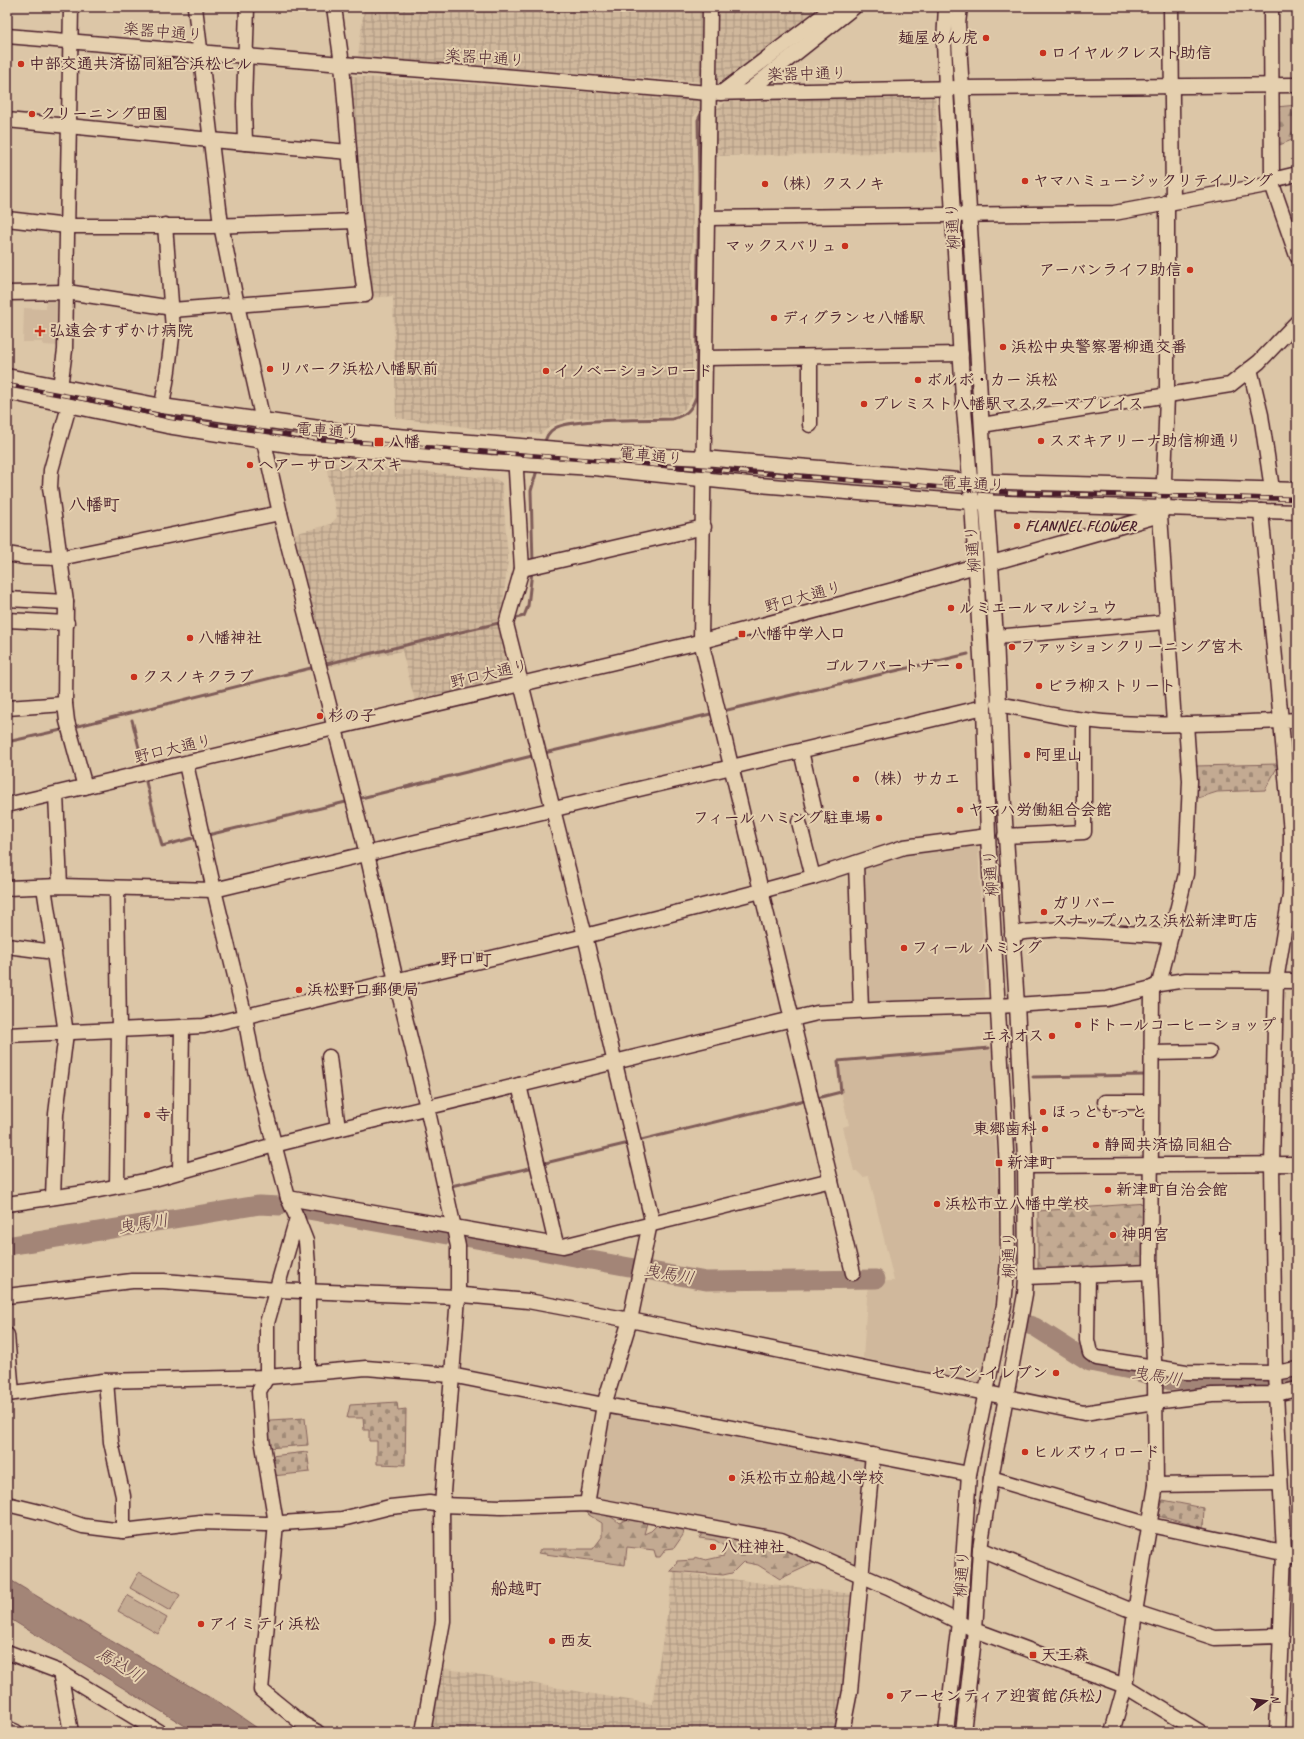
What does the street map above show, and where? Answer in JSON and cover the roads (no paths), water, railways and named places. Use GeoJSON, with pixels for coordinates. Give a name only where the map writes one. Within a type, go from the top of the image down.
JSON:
{"type":"FeatureCollection","features":[{"type":"Feature","properties":{"kind":"street"},"geometry":{"type":"LineString","coordinates":[[60,387],[65,350],[67,292],[71,7]]}},
{"type":"Feature","properties":{"kind":"street"},"geometry":{"type":"LineString","coordinates":[[195,7],[221,225],[263,421],[264,442],[280,513],[367,854],[455,1227],[458,1246],[458,1297],[442,1505],[443,1621],[423,1732]]}},
{"type":"Feature","properties":{"kind":"street"},"geometry":{"type":"LineString","coordinates":[[245,143],[244,104],[247,7]]}},
{"type":"Feature","properties":{"kind":"street"},"geometry":{"type":"LineString","coordinates":[[7,293],[67,292],[166,307],[172,310],[365,294],[355,221],[342,64],[334,7]]}},
{"type":"Feature","properties":{"kind":"street"},"geometry":{"type":"LineString","coordinates":[[710,7],[712,100],[706,218],[706,358],[701,642],[853,1273]]}},
{"type":"Feature","properties":{"kind":"street"},"geometry":{"type":"LineString","coordinates":[[712,100],[834,7]]}},
{"type":"Feature","properties":{"kind":"street"},"geometry":{"type":"LineString","coordinates":[[747,92],[854,7]]}},
{"type":"Feature","properties":{"kind":"street","name":"柳通り"},"geometry":{"type":"LineString","coordinates":[[946,7],[944,42],[961,354],[970,480],[979,502],[992,563],[1005,836],[1017,1005],[1025,1166],[1025,1294],[991,1478],[980,1549],[974,1630],[962,1732]]}},
{"type":"Feature","properties":{"kind":"street","name":"柳通り"},"geometry":{"type":"LineString","coordinates":[[946,1732],[959,1622],[969,1474],[1004,1305],[1008,1260],[1007,1168],[988,836],[984,707],[975,566],[979,502],[985,481],[958,24],[960,7]]}},
{"type":"Feature","properties":{"kind":"street"},"geometry":{"type":"LineString","coordinates":[[1112,1732],[1125,1686],[1135,1612],[1156,1485],[1150,1272],[1151,1053],[1156,986],[1171,936],[1186,874],[1190,781],[1180,724],[1166,622],[1162,512],[1167,395],[1172,85],[1171,7]]}},
{"type":"Feature","properties":{"kind":"street"},"geometry":{"type":"LineString","coordinates":[[1271,7],[1272,182],[1293,235],[1297,256]]}},
{"type":"Feature","properties":{"kind":"street","name":"楽器中通り"},"geometry":{"type":"LineString","coordinates":[[7,36],[200,53],[491,75],[712,100],[747,92],[1172,85],[1297,85]]}},
{"type":"Feature","properties":{"kind":"street"},"geometry":{"type":"LineString","coordinates":[[7,120],[349,152]]}},
{"type":"Feature","properties":{"kind":"street"},"geometry":{"type":"LineString","coordinates":[[706,218],[1114,213],[1272,182],[1297,174]]}},
{"type":"Feature","properties":{"kind":"street"},"geometry":{"type":"LineString","coordinates":[[7,219],[67,226],[221,225],[355,221]]}},
{"type":"Feature","properties":{"kind":"street"},"geometry":{"type":"LineString","coordinates":[[162,406],[173,330],[165,225]]}},
{"type":"Feature","properties":{"kind":"street"},"geometry":{"type":"LineString","coordinates":[[982,425],[1230,385],[1259,362],[1297,322]]}},
{"type":"Feature","properties":{"kind":"street"},"geometry":{"type":"LineString","coordinates":[[706,358],[961,354]]}},
{"type":"Feature","properties":{"kind":"street"},"geometry":{"type":"LineString","coordinates":[[810,357],[810,425]]}},
{"type":"Feature","properties":{"kind":"street"},"geometry":{"type":"LineString","coordinates":[[1250,369],[1261,415],[1272,489]]}},
{"type":"Feature","properties":{"kind":"street","name":"電車通り"},"geometry":{"type":"LineString","coordinates":[[7,376],[162,406],[348,432],[515,444],[619,454],[704,458],[985,481],[1297,490]]}},
{"type":"Feature","properties":{"kind":"street","name":"電車通り"},"geometry":{"type":"LineString","coordinates":[[7,392],[167,426],[301,447],[349,449],[515,464],[594,468],[979,502],[1162,512],[1297,512]]}},
{"type":"Feature","properties":{"kind":"street"},"geometry":{"type":"LineString","coordinates":[[69,406],[51,470],[50,487],[66,602],[67,624],[65,704],[67,722],[72,735],[85,787]]}},
{"type":"Feature","properties":{"kind":"street"},"geometry":{"type":"LineString","coordinates":[[515,444],[522,569],[506,624],[585,936],[652,1220],[650,1223],[640,1268],[630,1320],[604,1405],[587,1504]]}},
{"type":"Feature","properties":{"kind":"street"},"geometry":{"type":"LineString","coordinates":[[1261,511],[1281,721],[1294,832],[1290,895],[1276,981],[1272,1165],[1275,1382],[1280,1483],[1290,1554],[1281,1636],[1277,1732]]}},
{"type":"Feature","properties":{"kind":"street"},"geometry":{"type":"LineString","coordinates":[[992,563],[1162,512]]}},
{"type":"Feature","properties":{"kind":"street"},"geometry":{"type":"LineString","coordinates":[[7,554],[25,557],[60,558],[280,513]]}},
{"type":"Feature","properties":{"kind":"street"},"geometry":{"type":"LineString","coordinates":[[522,569],[704,527]]}},
{"type":"Feature","properties":{"kind":"street","name":"野口大通り"},"geometry":{"type":"LineString","coordinates":[[7,805],[701,642],[897,589],[975,566]]}},
{"type":"Feature","properties":{"kind":"street"},"geometry":{"type":"LineString","coordinates":[[7,599],[66,602]]}},
{"type":"Feature","properties":{"kind":"street"},"geometry":{"type":"LineString","coordinates":[[7,620],[67,624]]}},
{"type":"Feature","properties":{"kind":"street"},"geometry":{"type":"LineString","coordinates":[[996,637],[1166,622]]}},
{"type":"Feature","properties":{"kind":"street"},"geometry":{"type":"LineString","coordinates":[[7,708],[65,704]]}},
{"type":"Feature","properties":{"kind":"street"},"geometry":{"type":"LineString","coordinates":[[998,704],[1084,720],[1120,723],[1180,724],[1297,720]]}},
{"type":"Feature","properties":{"kind":"street"},"geometry":{"type":"LineString","coordinates":[[7,888],[60,886],[117,889],[214,890],[984,707]]}},
{"type":"Feature","properties":{"kind":"street"},"geometry":{"type":"LineString","coordinates":[[1005,836],[1084,832],[1084,720]]}},
{"type":"Feature","properties":{"kind":"street"},"geometry":{"type":"LineString","coordinates":[[801,751],[814,808]]}},
{"type":"Feature","properties":{"kind":"street"},"geometry":{"type":"LineString","coordinates":[[186,764],[214,890],[245,1017],[254,1066],[288,1198],[306,1241],[308,1291],[308,1373]]}},
{"type":"Feature","properties":{"kind":"street"},"geometry":{"type":"LineString","coordinates":[[56,794],[60,886]]}},
{"type":"Feature","properties":{"kind":"street"},"geometry":{"type":"LineString","coordinates":[[799,822],[813,877]]}},
{"type":"Feature","properties":{"kind":"street"},"geometry":{"type":"LineString","coordinates":[[7,1035],[119,1029],[198,1027],[585,936],[761,892],[813,877],[904,847],[988,836]]}},
{"type":"Feature","properties":{"kind":"street"},"geometry":{"type":"LineString","coordinates":[[856,863],[861,1010]]}},
{"type":"Feature","properties":{"kind":"street"},"geometry":{"type":"LineString","coordinates":[[44,887],[66,1033],[56,1114],[52,1197]]}},
{"type":"Feature","properties":{"kind":"street"},"geometry":{"type":"LineString","coordinates":[[117,889],[119,1029],[117,1186]]}},
{"type":"Feature","properties":{"kind":"street"},"geometry":{"type":"LineString","coordinates":[[1012,934],[1062,929],[1171,936]]}},
{"type":"Feature","properties":{"kind":"street"},"geometry":{"type":"LineString","coordinates":[[7,946],[54,952]]}},
{"type":"Feature","properties":{"kind":"street"},"geometry":{"type":"LineString","coordinates":[[7,1204],[117,1186],[180,1172],[274,1144],[817,1013],[861,1010],[998,1006],[1107,999],[1186,980],[1297,981]]}},
{"type":"Feature","properties":{"kind":"street"},"geometry":{"type":"LineString","coordinates":[[180,1172],[182,1028]]}},
{"type":"Feature","properties":{"kind":"street"},"geometry":{"type":"LineString","coordinates":[[1151,1053],[1209,1052]]}},
{"type":"Feature","properties":{"kind":"street"},"geometry":{"type":"LineString","coordinates":[[329,1057],[338,1129]]}},
{"type":"Feature","properties":{"kind":"street"},"geometry":{"type":"LineString","coordinates":[[519,1085],[556,1244]]}},
{"type":"Feature","properties":{"kind":"street"},"geometry":{"type":"LineString","coordinates":[[1105,1102],[1151,1102]]}},
{"type":"Feature","properties":{"kind":"street"},"geometry":{"type":"LineString","coordinates":[[1025,1166],[1297,1164]]}},
{"type":"Feature","properties":{"kind":"street"},"geometry":{"type":"LineString","coordinates":[[288,1198],[563,1246],[650,1223],[831,1180]]}},
{"type":"Feature","properties":{"kind":"street"},"geometry":{"type":"LineString","coordinates":[[297,1218],[267,1323],[267,1377],[260,1391],[262,1439],[276,1523],[261,1690],[303,1724],[317,1732]]}},
{"type":"Feature","properties":{"kind":"street"},"geometry":{"type":"LineString","coordinates":[[1026,1277],[1150,1272]]}},
{"type":"Feature","properties":{"kind":"street"},"geometry":{"type":"LineString","coordinates":[[1088,1274],[1087,1340],[1090,1353],[1097,1358],[1154,1373],[1186,1372],[1275,1382],[1297,1390]]}},
{"type":"Feature","properties":{"kind":"street"},"geometry":{"type":"LineString","coordinates":[[7,1296],[145,1281],[164,1281],[276,1290],[458,1297],[463,1295],[528,1301],[630,1320],[1084,1413],[1212,1395],[1275,1382],[1297,1369]]}},
{"type":"Feature","properties":{"kind":"street"},"geometry":{"type":"LineString","coordinates":[[7,1335],[9,1394],[106,1381],[267,1377],[366,1368],[451,1376],[686,1419],[969,1474]]}},
{"type":"Feature","properties":{"kind":"street"},"geometry":{"type":"LineString","coordinates":[[106,1381],[111,1442],[123,1496],[123,1531]]}},
{"type":"Feature","properties":{"kind":"street"},"geometry":{"type":"LineString","coordinates":[[842,1732],[850,1691],[873,1455]]}},
{"type":"Feature","properties":{"kind":"street"},"geometry":{"type":"LineString","coordinates":[[991,1478],[1150,1525],[1290,1554]]}},
{"type":"Feature","properties":{"kind":"street"},"geometry":{"type":"LineString","coordinates":[[1156,1485],[1280,1483]]}},
{"type":"Feature","properties":{"kind":"street"},"geometry":{"type":"LineString","coordinates":[[7,1504],[44,1513],[84,1526],[123,1531],[201,1522],[276,1523],[342,1519],[398,1506],[429,1503],[442,1505],[501,1507],[587,1504],[781,1540],[862,1575],[974,1630],[1125,1686],[1200,1732]]}},
{"type":"Feature","properties":{"kind":"street"},"geometry":{"type":"LineString","coordinates":[[980,1549],[1135,1612],[1215,1638],[1281,1636]]}},
{"type":"Feature","properties":{"kind":"street"},"geometry":{"type":"LineString","coordinates":[[7,1652],[60,1672],[159,1732]]}},
{"type":"Feature","properties":{"kind":"street"},"geometry":{"type":"LineString","coordinates":[[60,1672],[70,1732]]}},
{"type":"Feature","properties":{"kind":"street"},"geometry":{"type":"LineString","coordinates":[[7,1728],[16,1732]]}},
{"type":"Feature","properties":{"kind":"water","name":"馬込川"},"geometry":{"type":"Polygon","coordinates":[[[7,1578],[108,1639],[228,1708],[263,1732],[195,1732],[7,1617],[7,1578]]]}},
{"type":"Feature","properties":{"kind":"waterway"},"geometry":{"type":"LineString","coordinates":[[544,445],[549,433],[555,428],[564,425],[593,421],[672,419],[687,412],[694,402],[696,397],[699,180],[698,120],[704,111]]}},
{"type":"Feature","properties":{"kind":"waterway"},"geometry":{"type":"LineString","coordinates":[[533,563],[531,491],[537,470]]}},
{"type":"Feature","properties":{"kind":"waterway"},"geometry":{"type":"LineString","coordinates":[[512,619],[524,616],[528,606],[532,571]]}},
{"type":"Feature","properties":{"kind":"waterway"},"geometry":{"type":"LineString","coordinates":[[322,665],[503,622]]}},
{"type":"Feature","properties":{"kind":"waterway"},"geometry":{"type":"LineString","coordinates":[[723,711],[968,654]]}},
{"type":"Feature","properties":{"kind":"waterway"},"geometry":{"type":"LineString","coordinates":[[74,727],[315,667]]}},
{"type":"Feature","properties":{"kind":"waterway"},"geometry":{"type":"LineString","coordinates":[[544,753],[715,713]]}},
{"type":"Feature","properties":{"kind":"waterway"},"geometry":{"type":"LineString","coordinates":[[132,720],[143,764]]}},
{"type":"Feature","properties":{"kind":"waterway"},"geometry":{"type":"LineString","coordinates":[[7,742],[66,729]]}},
{"type":"Feature","properties":{"kind":"waterway"},"geometry":{"type":"LineString","coordinates":[[357,799],[536,755]]}},
{"type":"Feature","properties":{"kind":"waterway"},"geometry":{"type":"LineString","coordinates":[[146,782],[162,846],[193,838]]}},
{"type":"Feature","properties":{"kind":"waterway"},"geometry":{"type":"LineString","coordinates":[[208,835],[350,801]]}},
{"type":"Feature","properties":{"kind":"waterway"},"geometry":{"type":"LineString","coordinates":[[817,1098],[841,1092],[838,1061],[989,1048]]}},
{"type":"Feature","properties":{"kind":"waterway"},"geometry":{"type":"LineString","coordinates":[[1033,1077],[1146,1075]]}},
{"type":"Feature","properties":{"kind":"waterway"},"geometry":{"type":"LineString","coordinates":[[637,1141],[805,1100]]}},
{"type":"Feature","properties":{"kind":"waterway"},"geometry":{"type":"LineString","coordinates":[[541,1164],[629,1143]]}},
{"type":"Feature","properties":{"kind":"waterway"},"geometry":{"type":"LineString","coordinates":[[451,1186],[534,1167]]}},
{"type":"Feature","properties":{"kind":"waterway","name":"曳馬川"},"geometry":{"type":"LineString","coordinates":[[7,1246],[259,1205],[280,1206]]}},
{"type":"Feature","properties":{"kind":"waterway","name":"曳馬川"},"geometry":{"type":"LineString","coordinates":[[308,1210],[448,1235]]}},
{"type":"Feature","properties":{"kind":"waterway","name":"曳馬川"},"geometry":{"type":"LineString","coordinates":[[465,1237],[706,1281],[876,1279]]}},
{"type":"Feature","properties":{"kind":"waterway","name":"曳馬川"},"geometry":{"type":"LineString","coordinates":[[1029,1325],[1035,1327],[1090,1362],[1135,1371],[1171,1381],[1253,1381],[1297,1378]]}},
{"type":"Feature","properties":{"kind":"railway"},"geometry":{"type":"LineString","coordinates":[[7,385],[112,404],[171,418],[316,439],[1013,493],[1297,499]]}},
{"type":"Feature","properties":{"kind":"place","name":"麺屋めん虎"},"geometry":{"type":"Point","coordinates":[986,38]}},
{"type":"Feature","properties":{"kind":"place","name":"ロイヤルクレスト助信"},"geometry":{"type":"Point","coordinates":[1043,53]}},
{"type":"Feature","properties":{"kind":"place","name":"中部交通共済協同組合浜松ビル"},"geometry":{"type":"Point","coordinates":[21,64]}},
{"type":"Feature","properties":{"kind":"place","name":"クリーニング田園"},"geometry":{"type":"Point","coordinates":[32,114]}},
{"type":"Feature","properties":{"kind":"place","name":"ヤマハミュージックリテイリング"},"geometry":{"type":"Point","coordinates":[1025,181]}},
{"type":"Feature","properties":{"kind":"place","name":"（株）クスノキ"},"geometry":{"type":"Point","coordinates":[765,184]}},
{"type":"Feature","properties":{"kind":"place","name":"マックスバリュ"},"geometry":{"type":"Point","coordinates":[845,246]}},
{"type":"Feature","properties":{"kind":"place","name":"アーバンライフ助信"},"geometry":{"type":"Point","coordinates":[1190,270]}},
{"type":"Feature","properties":{"kind":"place","name":"ディグランセ八幡駅"},"geometry":{"type":"Point","coordinates":[774,318]}},
{"type":"Feature","properties":{"kind":"place","name":"弘遠会すずかけ病院"},"geometry":{"type":"Point","coordinates":[40,331]}},
{"type":"Feature","properties":{"kind":"place","name":"浜松中央警察署柳通交番"},"geometry":{"type":"Point","coordinates":[1003,347]}},
{"type":"Feature","properties":{"kind":"place","name":"リパーク浜松八幡駅前"},"geometry":{"type":"Point","coordinates":[270,369]}},
{"type":"Feature","properties":{"kind":"place","name":"イノベーションロード"},"geometry":{"type":"Point","coordinates":[546,371]}},
{"type":"Feature","properties":{"kind":"place","name":"ボルボ・カー 浜松"},"geometry":{"type":"Point","coordinates":[918,380]}},
{"type":"Feature","properties":{"kind":"place","name":"プレミスト八幡駅マスターズプレイス"},"geometry":{"type":"Point","coordinates":[864,404]}},
{"type":"Feature","properties":{"kind":"place","name":"スズキアリーナ助信柳通り"},"geometry":{"type":"Point","coordinates":[1041,441]}},
{"type":"Feature","properties":{"kind":"place","name":"八幡"},"geometry":{"type":"Point","coordinates":[379,442]}},
{"type":"Feature","properties":{"kind":"place","name":"ヘアーサロンスズキ"},"geometry":{"type":"Point","coordinates":[250,465]}},
{"type":"Feature","properties":{"kind":"place","name":"FLANNEL FLOWER"},"geometry":{"type":"Point","coordinates":[1017,526]}},
{"type":"Feature","properties":{"kind":"place","name":"ルミエールマルジュウ"},"geometry":{"type":"Point","coordinates":[951,608]}},
{"type":"Feature","properties":{"kind":"place","name":"八幡中学入口"},"geometry":{"type":"Point","coordinates":[742,634]}},
{"type":"Feature","properties":{"kind":"place","name":"八幡神社"},"geometry":{"type":"Point","coordinates":[190,638]}},
{"type":"Feature","properties":{"kind":"place","name":"ファッションクリーニング宮木"},"geometry":{"type":"Point","coordinates":[1012,647]}},
{"type":"Feature","properties":{"kind":"place","name":"ゴルフパートナー"},"geometry":{"type":"Point","coordinates":[959,666]}},
{"type":"Feature","properties":{"kind":"place","name":"クスノキクラブ"},"geometry":{"type":"Point","coordinates":[134,677]}},
{"type":"Feature","properties":{"kind":"place","name":"ビラ柳ストリート"},"geometry":{"type":"Point","coordinates":[1039,686]}},
{"type":"Feature","properties":{"kind":"place","name":"杉の子"},"geometry":{"type":"Point","coordinates":[320,716]}},
{"type":"Feature","properties":{"kind":"place","name":"阿里山"},"geometry":{"type":"Point","coordinates":[1027,755]}},
{"type":"Feature","properties":{"kind":"place","name":"（株）サカエ"},"geometry":{"type":"Point","coordinates":[856,779]}},
{"type":"Feature","properties":{"kind":"place","name":"ヤマハ労働組合会館"},"geometry":{"type":"Point","coordinates":[960,810]}},
{"type":"Feature","properties":{"kind":"place","name":"フィール ハミング駐車場"},"geometry":{"type":"Point","coordinates":[879,818]}},
{"type":"Feature","properties":{"kind":"place","name":"ガリバー スナップハウス浜松新津町店"},"geometry":{"type":"Point","coordinates":[1044,912]}},
{"type":"Feature","properties":{"kind":"place","name":"フィール ハミング"},"geometry":{"type":"Point","coordinates":[904,948]}},
{"type":"Feature","properties":{"kind":"place","name":"浜松野口郵便局"},"geometry":{"type":"Point","coordinates":[299,990]}},
{"type":"Feature","properties":{"kind":"place","name":"ドトールコーヒーショップ"},"geometry":{"type":"Point","coordinates":[1078,1025]}},
{"type":"Feature","properties":{"kind":"place","name":"エネオス"},"geometry":{"type":"Point","coordinates":[1052,1036]}},
{"type":"Feature","properties":{"kind":"place","name":"ほっともっと"},"geometry":{"type":"Point","coordinates":[1043,1112]}},
{"type":"Feature","properties":{"kind":"place","name":"寺"},"geometry":{"type":"Point","coordinates":[147,1115]}},
{"type":"Feature","properties":{"kind":"place","name":"東郷歯科"},"geometry":{"type":"Point","coordinates":[1045,1129]}},
{"type":"Feature","properties":{"kind":"place","name":"静岡共済協同組合"},"geometry":{"type":"Point","coordinates":[1096,1145]}},
{"type":"Feature","properties":{"kind":"place","name":"新津町"},"geometry":{"type":"Point","coordinates":[999,1163]}},
{"type":"Feature","properties":{"kind":"place","name":"新津町自治会館"},"geometry":{"type":"Point","coordinates":[1108,1190]}},
{"type":"Feature","properties":{"kind":"place","name":"浜松市立八幡中学校"},"geometry":{"type":"Point","coordinates":[937,1204]}},
{"type":"Feature","properties":{"kind":"place","name":"神明宮"},"geometry":{"type":"Point","coordinates":[1113,1235]}},
{"type":"Feature","properties":{"kind":"place","name":"セブン-イレブン"},"geometry":{"type":"Point","coordinates":[1056,1373]}},
{"type":"Feature","properties":{"kind":"place","name":"ヒルズウィロード"},"geometry":{"type":"Point","coordinates":[1025,1452]}},
{"type":"Feature","properties":{"kind":"place","name":"浜松市立船越小学校"},"geometry":{"type":"Point","coordinates":[732,1478]}},
{"type":"Feature","properties":{"kind":"place","name":"八柱神社"},"geometry":{"type":"Point","coordinates":[713,1547]}},
{"type":"Feature","properties":{"kind":"place","name":"アイミティ浜松"},"geometry":{"type":"Point","coordinates":[201,1624]}},
{"type":"Feature","properties":{"kind":"place","name":"西友"},"geometry":{"type":"Point","coordinates":[552,1641]}},
{"type":"Feature","properties":{"kind":"place","name":"天王森"},"geometry":{"type":"Point","coordinates":[1033,1655]}},
{"type":"Feature","properties":{"kind":"place","name":"アーセンティア迎賓館(浜松)"},"geometry":{"type":"Point","coordinates":[890,1696]}},
{"type":"Feature","properties":{"kind":"district","name":"八幡町"},"geometry":{"type":"Point","coordinates":[94,504]}},
{"type":"Feature","properties":{"kind":"district","name":"野口町"},"geometry":{"type":"Point","coordinates":[466,959]}},
{"type":"Feature","properties":{"kind":"district","name":"船越町"},"geometry":{"type":"Point","coordinates":[516,1588]}}]}
